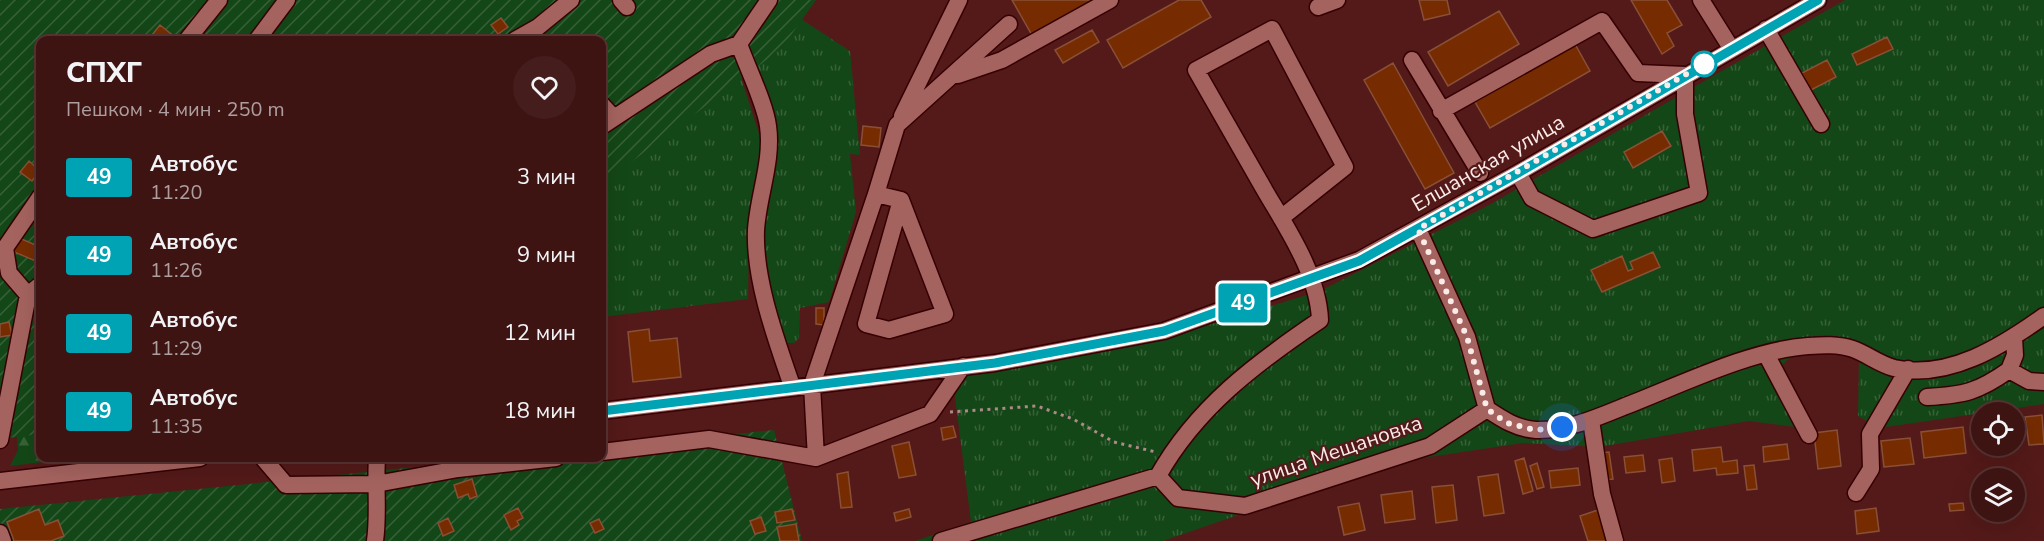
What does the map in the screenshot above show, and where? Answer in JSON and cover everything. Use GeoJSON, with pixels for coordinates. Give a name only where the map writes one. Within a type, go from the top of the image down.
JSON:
{"type":"FeatureCollection","features":[{"type":"Feature","properties":{"kind":"street"},"geometry":{"type":"LineString","coordinates":[[190,36],[219,0]]}},
{"type":"Feature","properties":{"kind":"street"},"geometry":{"type":"LineString","coordinates":[[260,36],[287,0]]}},
{"type":"Feature","properties":{"kind":"street"},"geometry":{"type":"LineString","coordinates":[[521,36],[538,27],[571,0]]}},
{"type":"Feature","properties":{"kind":"street"},"geometry":{"type":"LineString","coordinates":[[608,122],[711,54],[739,44],[769,0]]}},
{"type":"Feature","properties":{"kind":"street"},"geometry":{"type":"LineString","coordinates":[[816,458],[812,384],[897,125],[959,0]]}},
{"type":"Feature","properties":{"kind":"street"},"geometry":{"type":"LineString","coordinates":[[949,78],[1002,60],[1110,0]]}},
{"type":"Feature","properties":{"kind":"street"},"geometry":{"type":"LineString","coordinates":[[1318,7],[1337,0]]}},
{"type":"Feature","properties":{"kind":"street"},"geometry":{"type":"LineString","coordinates":[[1701,0],[1731,48]]}},
{"type":"Feature","properties":{"kind":"street","name":"Елшанская улица"},"geometry":{"type":"LineString","coordinates":[[606,410],[995,363],[1164,331],[1359,261],[1518,173],[1731,48],[1818,0]]}},
{"type":"Feature","properties":{"kind":"street"},"geometry":{"type":"LineString","coordinates":[[1441,111],[1602,21],[1638,74],[1685,75],[1685,114],[1699,192],[1593,229],[1532,198],[1518,173]]}},
{"type":"Feature","properties":{"kind":"street"},"geometry":{"type":"LineString","coordinates":[[897,125],[1009,24]]}},
{"type":"Feature","properties":{"kind":"street"},"geometry":{"type":"LineString","coordinates":[[538,27],[545,36]]}},
{"type":"Feature","properties":{"kind":"street"},"geometry":{"type":"LineString","coordinates":[[941,541],[1158,476],[1169,455],[1216,399],[1261,360],[1320,320],[1312,279],[1281,218],[1196,70],[1272,29],[1345,167],[1281,218]]}},
{"type":"Feature","properties":{"kind":"street"},"geometry":{"type":"LineString","coordinates":[[1766,29],[1821,124]]}},
{"type":"Feature","properties":{"kind":"street"},"geometry":{"type":"LineString","coordinates":[[739,44],[768,125],[768,157],[756,230],[762,284],[771,326],[792,386]]}},
{"type":"Feature","properties":{"kind":"street"},"geometry":{"type":"LineString","coordinates":[[1412,60],[1480,173]]}},
{"type":"Feature","properties":{"kind":"street"},"geometry":{"type":"LineString","coordinates":[[876,194],[901,200]]}},
{"type":"Feature","properties":{"kind":"street"},"geometry":{"type":"LineString","coordinates":[[901,200],[945,314],[889,330],[866,324],[901,200]]}},
{"type":"Feature","properties":{"kind":"street"},"geometry":{"type":"LineString","coordinates":[[0,440],[34,290],[9,273],[5,248],[36,203]]}},
{"type":"Feature","properties":{"kind":"street"},"geometry":{"type":"LineString","coordinates":[[1418,229],[1467,337],[1487,409],[1507,423],[1535,430],[1591,420],[1711,372],[1766,354],[1805,346],[1835,345],[1854,350],[1883,364],[1908,369],[1950,366],[1974,358],[2014,338],[2044,316]]}},
{"type":"Feature","properties":{"kind":"street"},"geometry":{"type":"LineString","coordinates":[[1927,397],[1956,395],[1983,388],[2009,370],[2015,355],[2014,338]]}},
{"type":"Feature","properties":{"kind":"street"},"geometry":{"type":"LineString","coordinates":[[1766,354],[1809,435]]}},
{"type":"Feature","properties":{"kind":"street"},"geometry":{"type":"LineString","coordinates":[[606,452],[709,439],[816,458],[930,414],[963,366]]}},
{"type":"Feature","properties":{"kind":"street"},"geometry":{"type":"LineString","coordinates":[[1856,493],[1871,469],[1869,434],[1908,369]]}},
{"type":"Feature","properties":{"kind":"street"},"geometry":{"type":"LineString","coordinates":[[2009,370],[2030,381],[2044,382]]}},
{"type":"Feature","properties":{"kind":"street","name":"улица Мещановка"},"geometry":{"type":"LineString","coordinates":[[1158,476],[1178,498],[1245,506],[1430,446],[1487,409]]}},
{"type":"Feature","properties":{"kind":"street"},"geometry":{"type":"LineString","coordinates":[[1591,420],[1602,494],[1615,541]]}},
{"type":"Feature","properties":{"kind":"street"},"geometry":{"type":"LineString","coordinates":[[0,481],[165,462]]}},
{"type":"Feature","properties":{"kind":"street"},"geometry":{"type":"LineString","coordinates":[[266,462],[286,485],[375,484],[458,469],[520,462]]}},
{"type":"Feature","properties":{"kind":"street"},"geometry":{"type":"LineString","coordinates":[[375,541],[378,516],[375,484],[377,462]]}},
{"type":"Feature","properties":{"kind":"street"},"geometry":{"type":"LineString","coordinates":[[0,533],[3,541]]}},
{"type":"Feature","properties":{"kind":"path"},"geometry":{"type":"LineString","coordinates":[[930,414],[1037,406],[1073,419],[1114,442],[1169,455]]}},
{"type":"Feature","properties":{"kind":"green space"},"geometry":{"type":"Polygon","coordinates":[[[0,0],[816,0],[781,49],[606,181],[606,36],[36,36],[36,434],[0,439],[0,0]]]}},
{"type":"Feature","properties":{"kind":"green space"},"geometry":{"type":"Polygon","coordinates":[[[1845,0],[2044,0],[2044,404],[2025,407],[2025,402],[1971,402],[1971,415],[1879,428],[1858,416],[1859,358],[1799,349],[1782,365],[1796,427],[1749,421],[1599,447],[1523,443],[1429,457],[1354,475],[1163,541],[915,541],[971,522],[952,374],[1165,338],[1320,291],[1489,205],[1845,0]]]}},
{"type":"Feature","properties":{"kind":"green space"},"geometry":{"type":"Polygon","coordinates":[[[775,2],[850,51],[860,155],[850,154],[856,212],[829,302],[800,308],[799,338],[794,343],[786,343],[772,304],[763,231],[774,122],[748,52],[775,2]]]}},
{"type":"Feature","properties":{"kind":"green space"},"geometry":{"type":"Polygon","coordinates":[[[741,78],[761,140],[749,235],[748,299],[606,317],[606,134],[741,78]]]}},
{"type":"Feature","properties":{"kind":"green space"},"geometry":{"type":"Polygon","coordinates":[[[36,373],[36,462],[44,462],[10,466],[18,450],[16,427],[36,373]]]}},
{"type":"Feature","properties":{"kind":"green space"},"geometry":{"type":"Polygon","coordinates":[[[774,430],[802,541],[0,541],[0,509],[465,462],[606,462],[606,448],[774,430]]]}},
{"type":"Feature","properties":{"kind":"building"},"geometry":{"type":"Polygon","coordinates":[[[1012,0],[1101,0],[1033,37],[1012,0]]]}},
{"type":"Feature","properties":{"kind":"building"},"geometry":{"type":"Polygon","coordinates":[[[1179,0],[1201,0],[1211,17],[1123,68],[1107,40],[1179,0]]]}},
{"type":"Feature","properties":{"kind":"building"},"geometry":{"type":"Polygon","coordinates":[[[1419,0],[1447,0],[1450,14],[1424,20],[1419,0]]]}},
{"type":"Feature","properties":{"kind":"building"},"geometry":{"type":"Polygon","coordinates":[[[1631,0],[1667,0],[1682,25],[1667,33],[1674,46],[1662,54],[1631,0]]]}},
{"type":"Feature","properties":{"kind":"building"},"geometry":{"type":"Polygon","coordinates":[[[1499,11],[1519,44],[1448,86],[1428,52],[1499,11]]]}},
{"type":"Feature","properties":{"kind":"building"},"geometry":{"type":"Polygon","coordinates":[[[501,18],[508,27],[498,34],[491,25],[501,18]]]}},
{"type":"Feature","properties":{"kind":"building"},"geometry":{"type":"Polygon","coordinates":[[[160,25],[174,36],[151,36],[160,25]]]}},
{"type":"Feature","properties":{"kind":"building"},"geometry":{"type":"Polygon","coordinates":[[[1092,30],[1099,42],[1063,63],[1055,50],[1092,30]]]}},
{"type":"Feature","properties":{"kind":"building"},"geometry":{"type":"Polygon","coordinates":[[[1887,37],[1893,49],[1857,65],[1852,54],[1887,37]]]}},
{"type":"Feature","properties":{"kind":"building"},"geometry":{"type":"Polygon","coordinates":[[[1575,44],[1590,71],[1490,128],[1475,102],[1575,44]]]}},
{"type":"Feature","properties":{"kind":"building"},"geometry":{"type":"Polygon","coordinates":[[[1827,60],[1836,77],[1811,90],[1802,73],[1827,60]]]}},
{"type":"Feature","properties":{"kind":"building"},"geometry":{"type":"Polygon","coordinates":[[[1393,63],[1454,173],[1425,189],[1364,80],[1393,63]]]}},
{"type":"Feature","properties":{"kind":"building"},"geometry":{"type":"Polygon","coordinates":[[[863,126],[881,128],[879,147],[861,145],[863,126]]]}},
{"type":"Feature","properties":{"kind":"building"},"geometry":{"type":"Polygon","coordinates":[[[1662,131],[1671,146],[1633,168],[1624,152],[1662,131]]]}},
{"type":"Feature","properties":{"kind":"building"},"geometry":{"type":"Polygon","coordinates":[[[29,161],[36,167],[36,176],[32,181],[20,172],[29,161]]]}},
{"type":"Feature","properties":{"kind":"building"},"geometry":{"type":"Polygon","coordinates":[[[17,237],[36,245],[36,261],[12,251],[17,237]]]}},
{"type":"Feature","properties":{"kind":"building"},"geometry":{"type":"Polygon","coordinates":[[[1653,252],[1660,267],[1602,292],[1591,270],[1622,256],[1628,271],[1633,269],[1630,262],[1653,252]]]}},
{"type":"Feature","properties":{"kind":"building"},"geometry":{"type":"Polygon","coordinates":[[[816,308],[824,308],[824,325],[816,324],[816,308]]]}},
{"type":"Feature","properties":{"kind":"building"},"geometry":{"type":"Polygon","coordinates":[[[9,322],[12,335],[0,337],[0,324],[9,322]]]}},
{"type":"Feature","properties":{"kind":"building"},"geometry":{"type":"Polygon","coordinates":[[[649,329],[650,341],[677,338],[681,377],[633,382],[628,332],[649,329]]]}},
{"type":"Feature","properties":{"kind":"building"},"geometry":{"type":"Polygon","coordinates":[[[2042,415],[2044,444],[2029,445],[2025,417],[2042,415]]]}},
{"type":"Feature","properties":{"kind":"building"},"geometry":{"type":"Polygon","coordinates":[[[953,426],[956,437],[943,440],[941,428],[953,426]]]}},
{"type":"Feature","properties":{"kind":"building"},"geometry":{"type":"Polygon","coordinates":[[[1963,427],[1966,453],[1924,458],[1921,432],[1963,427]]]}},
{"type":"Feature","properties":{"kind":"building"},"geometry":{"type":"Polygon","coordinates":[[[1837,430],[1841,466],[1818,469],[1814,433],[1837,430]]]}},
{"type":"Feature","properties":{"kind":"building"},"geometry":{"type":"Polygon","coordinates":[[[1910,438],[1914,464],[1884,467],[1881,441],[1910,438]]]}},
{"type":"Feature","properties":{"kind":"building"},"geometry":{"type":"Polygon","coordinates":[[[909,442],[916,475],[899,478],[892,446],[909,442]]]}},
{"type":"Feature","properties":{"kind":"building"},"geometry":{"type":"Polygon","coordinates":[[[1787,444],[1789,459],[1764,462],[1763,447],[1787,444]]]}},
{"type":"Feature","properties":{"kind":"building"},"geometry":{"type":"Polygon","coordinates":[[[1721,447],[1723,462],[1737,460],[1738,473],[1717,475],[1716,468],[1694,471],[1692,450],[1721,447]]]}},
{"type":"Feature","properties":{"kind":"building"},"geometry":{"type":"Polygon","coordinates":[[[1609,452],[1613,479],[1604,480],[1600,453],[1609,452]]]}},
{"type":"Feature","properties":{"kind":"building"},"geometry":{"type":"Polygon","coordinates":[[[1643,455],[1645,471],[1626,473],[1624,457],[1643,455]]]}},
{"type":"Feature","properties":{"kind":"building"},"geometry":{"type":"Polygon","coordinates":[[[1524,458],[1533,491],[1523,494],[1515,461],[1524,458]]]}},
{"type":"Feature","properties":{"kind":"building"},"geometry":{"type":"Polygon","coordinates":[[[1672,458],[1675,481],[1662,483],[1659,460],[1672,458]]]}},
{"type":"Feature","properties":{"kind":"building"},"geometry":{"type":"Polygon","coordinates":[[[1537,463],[1544,487],[1537,489],[1530,466],[1537,463]]]}},
{"type":"Feature","properties":{"kind":"building"},"geometry":{"type":"Polygon","coordinates":[[[1754,465],[1757,489],[1747,490],[1744,466],[1754,465]]]}},
{"type":"Feature","properties":{"kind":"building"},"geometry":{"type":"Polygon","coordinates":[[[1578,468],[1580,485],[1551,488],[1549,471],[1578,468]]]}},
{"type":"Feature","properties":{"kind":"building"},"geometry":{"type":"Polygon","coordinates":[[[848,472],[852,507],[841,508],[837,474],[848,472]]]}},
{"type":"Feature","properties":{"kind":"building"},"geometry":{"type":"Polygon","coordinates":[[[1498,474],[1504,513],[1484,516],[1478,477],[1498,474]]]}},
{"type":"Feature","properties":{"kind":"building"},"geometry":{"type":"Polygon","coordinates":[[[472,479],[477,496],[470,499],[468,494],[458,498],[454,485],[472,479]]]}},
{"type":"Feature","properties":{"kind":"building"},"geometry":{"type":"Polygon","coordinates":[[[1453,485],[1457,520],[1436,523],[1432,487],[1453,485]]]}},
{"type":"Feature","properties":{"kind":"building"},"geometry":{"type":"Polygon","coordinates":[[[1412,491],[1415,519],[1385,523],[1381,495],[1412,491]]]}},
{"type":"Feature","properties":{"kind":"building"},"geometry":{"type":"Polygon","coordinates":[[[1359,503],[1365,530],[1344,535],[1338,507],[1359,503]]]}},
{"type":"Feature","properties":{"kind":"building"},"geometry":{"type":"Polygon","coordinates":[[[1963,503],[1964,510],[1950,511],[1949,504],[1963,503]]]}},
{"type":"Feature","properties":{"kind":"building"},"geometry":{"type":"Polygon","coordinates":[[[518,508],[523,518],[517,521],[519,525],[511,530],[504,515],[518,508]]]}},
{"type":"Feature","properties":{"kind":"building"},"geometry":{"type":"Polygon","coordinates":[[[1876,508],[1879,531],[1857,534],[1855,511],[1876,508]]]}},
{"type":"Feature","properties":{"kind":"building"},"geometry":{"type":"Polygon","coordinates":[[[39,509],[45,525],[58,520],[64,536],[51,541],[14,541],[7,522],[39,509]]]}},
{"type":"Feature","properties":{"kind":"building"},"geometry":{"type":"Polygon","coordinates":[[[792,509],[795,520],[777,523],[775,512],[792,509]]]}},
{"type":"Feature","properties":{"kind":"building"},"geometry":{"type":"Polygon","coordinates":[[[909,509],[911,517],[896,521],[894,513],[909,509]]]}},
{"type":"Feature","properties":{"kind":"building"},"geometry":{"type":"Polygon","coordinates":[[[1598,510],[1608,541],[1588,541],[1580,516],[1598,510]]]}},
{"type":"Feature","properties":{"kind":"building"},"geometry":{"type":"Polygon","coordinates":[[[761,517],[766,531],[755,534],[750,521],[761,517]]]}},
{"type":"Feature","properties":{"kind":"building"},"geometry":{"type":"Polygon","coordinates":[[[448,518],[454,531],[443,536],[438,523],[448,518]]]}},
{"type":"Feature","properties":{"kind":"building"},"geometry":{"type":"Polygon","coordinates":[[[599,519],[604,529],[595,533],[590,523],[599,519]]]}},
{"type":"Feature","properties":{"kind":"building"},"geometry":{"type":"Polygon","coordinates":[[[796,524],[799,541],[780,541],[777,527],[796,524]]]}},
{"type":"Feature","properties":{"kind":"bus line","name":"49"},"geometry":{"type":"LineString","coordinates":[[606,410],[995,363],[1164,331],[1359,261],[1518,173],[1818,0]]}},
{"type":"Feature","properties":{"kind":"route"},"geometry":{"type":"LineString","coordinates":[[1562,427],[1535,430],[1507,423],[1487,409],[1467,337],[1418,229],[1704,64]]}}]}
